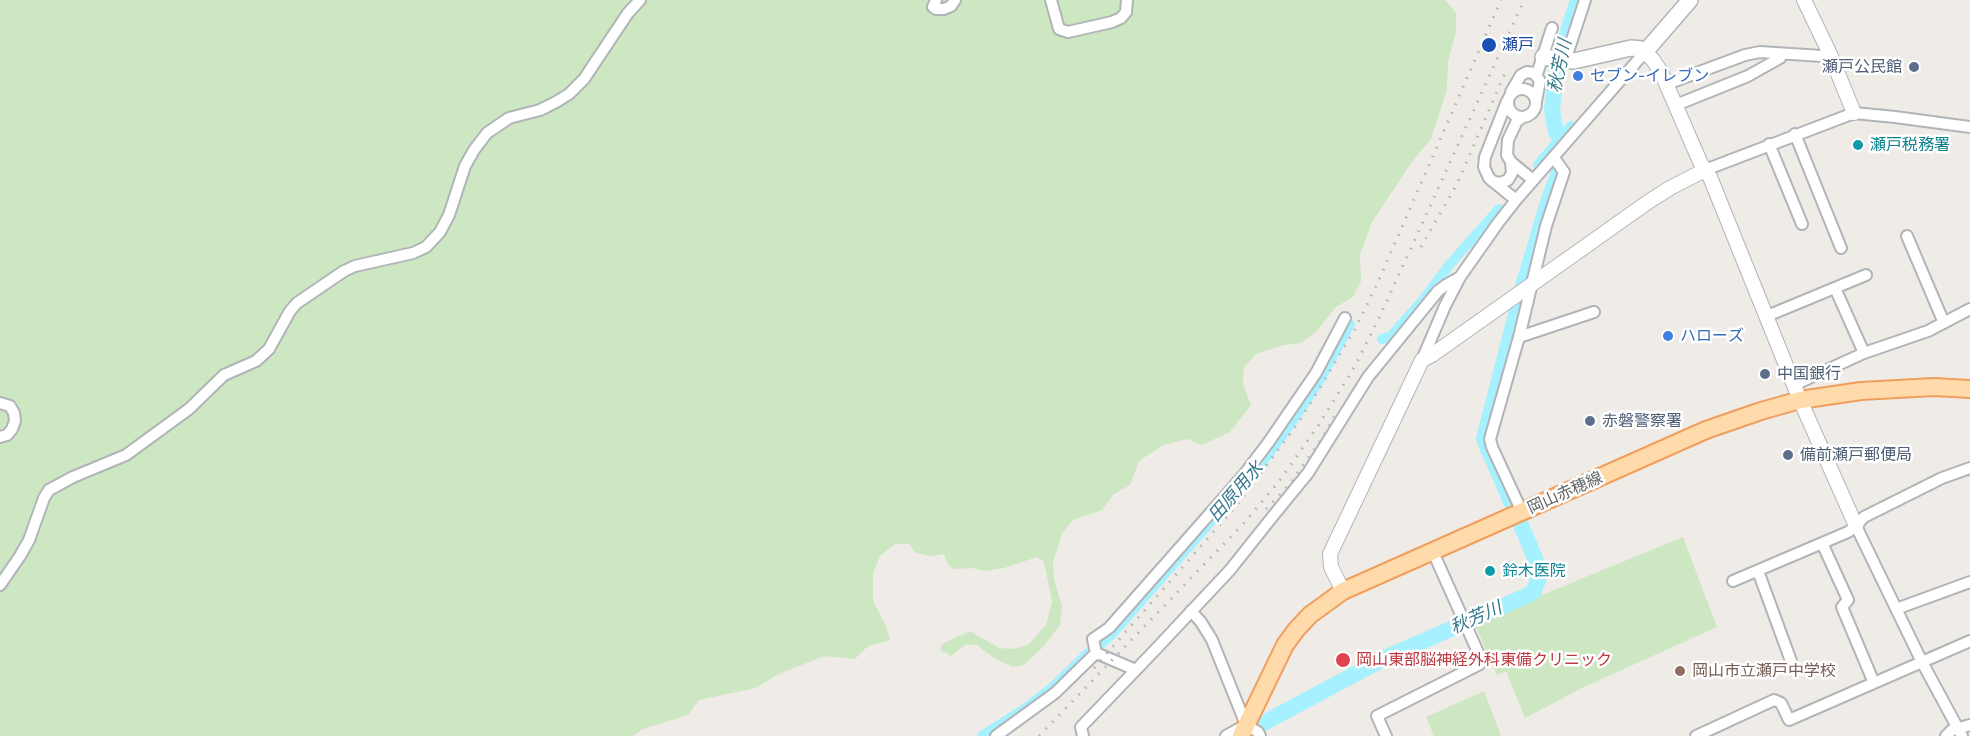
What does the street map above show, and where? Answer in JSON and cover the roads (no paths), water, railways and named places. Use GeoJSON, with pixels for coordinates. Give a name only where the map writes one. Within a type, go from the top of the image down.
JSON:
{"type":"FeatureCollection","features":[{"type":"Feature","properties":{"kind":"main road"},"geometry":{"type":"LineString","coordinates":[[1553,59],[1574,61],[1631,48],[1645,52],[1690,0]]}},
{"type":"Feature","properties":{"kind":"main road","name":"岡山赤穂線"},"geometry":{"type":"LineString","coordinates":[[1244,731],[1285,645],[1310,615],[1343,591],[1706,430],[1761,411],[1800,400],[1841,393],[1896,388],[1970,389]]}},
{"type":"Feature","properties":{"kind":"street"},"geometry":{"type":"LineString","coordinates":[[0,585],[29,540],[49,490],[73,477],[126,455],[189,409],[224,375],[256,361],[269,349],[290,311],[297,303],[344,271],[355,266],[413,253],[426,247],[440,232],[449,214],[465,166],[487,133],[509,118],[540,110],[569,94],[584,79],[628,13],[640,0]]}},
{"type":"Feature","properties":{"kind":"street"},"geometry":{"type":"LineString","coordinates":[[936,0],[933,7],[936,9],[951,6],[956,0]]}},
{"type":"Feature","properties":{"kind":"street"},"geometry":{"type":"LineString","coordinates":[[1051,0],[1059,29],[1068,32],[1121,18],[1126,12],[1127,0]]}},
{"type":"Feature","properties":{"kind":"street"},"geometry":{"type":"LineString","coordinates":[[1537,75],[1553,59],[1585,0]]}},
{"type":"Feature","properties":{"kind":"street"},"geometry":{"type":"LineString","coordinates":[[1804,0],[1830,54],[1854,113]]}},
{"type":"Feature","properties":{"kind":"street"},"geometry":{"type":"LineString","coordinates":[[1552,28],[1553,59]]}},
{"type":"Feature","properties":{"kind":"street"},"geometry":{"type":"LineString","coordinates":[[1343,591],[1331,567],[1330,554],[1460,278],[1516,200],[1645,52],[1657,66],[1667,84],[1710,177],[1800,400],[1856,526],[1959,733]]}},
{"type":"Feature","properties":{"kind":"street"},"geometry":{"type":"LineString","coordinates":[[1667,84],[1745,55],[1760,52],[1822,56],[1830,54]]}},
{"type":"Feature","properties":{"kind":"street"},"geometry":{"type":"LineString","coordinates":[[1676,105],[1748,76],[1782,54]]}},
{"type":"Feature","properties":{"kind":"street"},"geometry":{"type":"LineString","coordinates":[[1516,200],[1486,173],[1485,158],[1509,97],[1524,73],[1531,72],[1537,75],[1540,84],[1536,101],[1531,113],[1517,121],[1508,140],[1507,155],[1511,162],[1533,180]]}},
{"type":"Feature","properties":{"kind":"street"},"geometry":{"type":"LineString","coordinates":[[1509,97],[1515,90],[1524,88],[1532,93],[1536,101]]}},
{"type":"Feature","properties":{"kind":"street"},"geometry":{"type":"LineString","coordinates":[[1509,97],[1512,113],[1523,117]]}},
{"type":"Feature","properties":{"kind":"street"},"geometry":{"type":"LineString","coordinates":[[1422,360],[1648,202],[1705,170],[1854,113],[1970,127]]}},
{"type":"Feature","properties":{"kind":"street"},"geometry":{"type":"LineString","coordinates":[[1795,134],[1841,248]]}},
{"type":"Feature","properties":{"kind":"street"},"geometry":{"type":"LineString","coordinates":[[1770,144],[1802,224]]}},
{"type":"Feature","properties":{"kind":"street"},"geometry":{"type":"LineString","coordinates":[[1522,512],[1490,439],[1519,337],[1549,216],[1564,172],[1554,158]]}},
{"type":"Feature","properties":{"kind":"street"},"geometry":{"type":"LineString","coordinates":[[1492,180],[1500,183],[1508,180],[1512,173],[1511,162]]}},
{"type":"Feature","properties":{"kind":"street"},"geometry":{"type":"LineString","coordinates":[[1907,236],[1944,323]]}},
{"type":"Feature","properties":{"kind":"street"},"geometry":{"type":"LineString","coordinates":[[1767,316],[1866,275]]}},
{"type":"Feature","properties":{"kind":"street"},"geometry":{"type":"LineString","coordinates":[[1083,736],[1081,727],[1230,570],[1308,473],[1378,364],[1438,291],[1460,278]]}},
{"type":"Feature","properties":{"kind":"street"},"geometry":{"type":"LineString","coordinates":[[1835,288],[1864,353]]}},
{"type":"Feature","properties":{"kind":"street"},"geometry":{"type":"LineString","coordinates":[[1794,385],[1864,353],[1929,331],[1970,309]]}},
{"type":"Feature","properties":{"kind":"street"},"geometry":{"type":"LineString","coordinates":[[1519,337],[1594,312]]}},
{"type":"Feature","properties":{"kind":"street"},"geometry":{"type":"LineString","coordinates":[[1096,653],[1094,639],[1109,628],[1243,476],[1290,414],[1316,373],[1344,318]]}},
{"type":"Feature","properties":{"kind":"street"},"geometry":{"type":"LineString","coordinates":[[0,403],[10,406],[15,422],[7,435],[0,437]]}},
{"type":"Feature","properties":{"kind":"street"},"geometry":{"type":"LineString","coordinates":[[1733,581],[1822,543],[1856,526],[1864,517],[1942,478],[1970,468]]}},
{"type":"Feature","properties":{"kind":"street"},"geometry":{"type":"LineString","coordinates":[[1822,543],[1848,600],[1842,607],[1874,683]]}},
{"type":"Feature","properties":{"kind":"street"},"geometry":{"type":"LineString","coordinates":[[1386,736],[1377,716],[1480,664],[1481,658],[1433,552]]}},
{"type":"Feature","properties":{"kind":"street"},"geometry":{"type":"LineString","coordinates":[[1758,571],[1791,661]]}},
{"type":"Feature","properties":{"kind":"street"},"geometry":{"type":"LineString","coordinates":[[1896,609],[1970,582]]}},
{"type":"Feature","properties":{"kind":"street"},"geometry":{"type":"LineString","coordinates":[[1191,611],[1212,640],[1244,731]]}},
{"type":"Feature","properties":{"kind":"street"},"geometry":{"type":"LineString","coordinates":[[1166,639],[1195,622],[1201,622]]}},
{"type":"Feature","properties":{"kind":"street"},"geometry":{"type":"LineString","coordinates":[[1696,736],[1774,700],[1781,703],[1789,720],[1970,641]]}},
{"type":"Feature","properties":{"kind":"street"},"geometry":{"type":"LineString","coordinates":[[1096,653],[1136,670]]}},
{"type":"Feature","properties":{"kind":"street"},"geometry":{"type":"LineString","coordinates":[[996,736],[1055,693],[1096,653]]}},
{"type":"Feature","properties":{"kind":"street"},"geometry":{"type":"LineString","coordinates":[[1959,733],[1970,725]]}},
{"type":"Feature","properties":{"kind":"street"},"geometry":{"type":"LineString","coordinates":[[1946,736],[1952,730],[1959,733]]}},
{"type":"Feature","properties":{"kind":"street"},"geometry":{"type":"LineString","coordinates":[[1226,736],[1244,731],[1258,732],[1260,736]]}},
{"type":"Feature","properties":{"kind":"waterway","name":"秋芳川"},"geometry":{"type":"LineString","coordinates":[[1556,133],[1552,110],[1557,66],[1578,0]]}},
{"type":"Feature","properties":{"kind":"waterway","name":"田原用水"},"geometry":{"type":"LineString","coordinates":[[1538,165],[1571,126]]}},
{"type":"Feature","properties":{"kind":"waterway","name":"秋芳川"},"geometry":{"type":"LineString","coordinates":[[1512,504],[1484,439],[1524,283],[1559,172]]}},
{"type":"Feature","properties":{"kind":"waterway","name":"田原用水"},"geometry":{"type":"LineString","coordinates":[[1382,339],[1391,336],[1499,209]]}},
{"type":"Feature","properties":{"kind":"waterway","name":"田原用水"},"geometry":{"type":"LineString","coordinates":[[1101,644],[1258,468],[1321,378],[1350,324]]}},
{"type":"Feature","properties":{"kind":"waterway","name":"秋芳川"},"geometry":{"type":"LineString","coordinates":[[1258,726],[1387,657],[1534,591],[1540,574],[1539,568],[1521,525]]}},
{"type":"Feature","properties":{"kind":"waterway","name":"田原用水"},"geometry":{"type":"LineString","coordinates":[[982,736],[1026,708],[1053,687],[1088,653]]}},
{"type":"Feature","properties":{"kind":"railway"},"geometry":{"type":"LineString","coordinates":[[1094,668],[1237,505],[1298,423],[1321,386],[1355,329],[1378,282],[1501,0]]}},
{"type":"Feature","properties":{"kind":"railway"},"geometry":{"type":"LineString","coordinates":[[1039,736],[1245,522],[1280,480],[1320,423],[1355,366],[1380,316],[1524,0]]}},
{"type":"Feature","properties":{"kind":"railway"},"geometry":{"type":"LineString","coordinates":[[1421,247],[1457,184],[1506,71]]}},
{"type":"Feature","properties":{"kind":"railway"},"geometry":{"type":"LineString","coordinates":[[1266,509],[1288,486],[1321,440],[1338,410]]}},
{"type":"Feature","properties":{"kind":"place","name":"瀬戸"},"geometry":{"type":"Point","coordinates":[1489,45]}},
{"type":"Feature","properties":{"kind":"place","name":"瀬戸公民館"},"geometry":{"type":"Point","coordinates":[1914,67]}},
{"type":"Feature","properties":{"kind":"place","name":"セブン-イレブン"},"geometry":{"type":"Point","coordinates":[1578,76]}},
{"type":"Feature","properties":{"kind":"place","name":"瀬戸税務署"},"geometry":{"type":"Point","coordinates":[1858,145]}},
{"type":"Feature","properties":{"kind":"place","name":"ハローズ"},"geometry":{"type":"Point","coordinates":[1668,336]}},
{"type":"Feature","properties":{"kind":"place","name":"中国銀行"},"geometry":{"type":"Point","coordinates":[1765,374]}},
{"type":"Feature","properties":{"kind":"place","name":"赤磐警察署"},"geometry":{"type":"Point","coordinates":[1590,421]}},
{"type":"Feature","properties":{"kind":"place","name":"備前瀬戸郵便局"},"geometry":{"type":"Point","coordinates":[1788,455]}},
{"type":"Feature","properties":{"kind":"place","name":"鈴木医院"},"geometry":{"type":"Point","coordinates":[1490,571]}},
{"type":"Feature","properties":{"kind":"place","name":"岡山東部脳神経外科東備クリニック"},"geometry":{"type":"Point","coordinates":[1343,660]}},
{"type":"Feature","properties":{"kind":"place","name":"岡山市立瀬戸中学校"},"geometry":{"type":"Point","coordinates":[1680,671]}}]}
